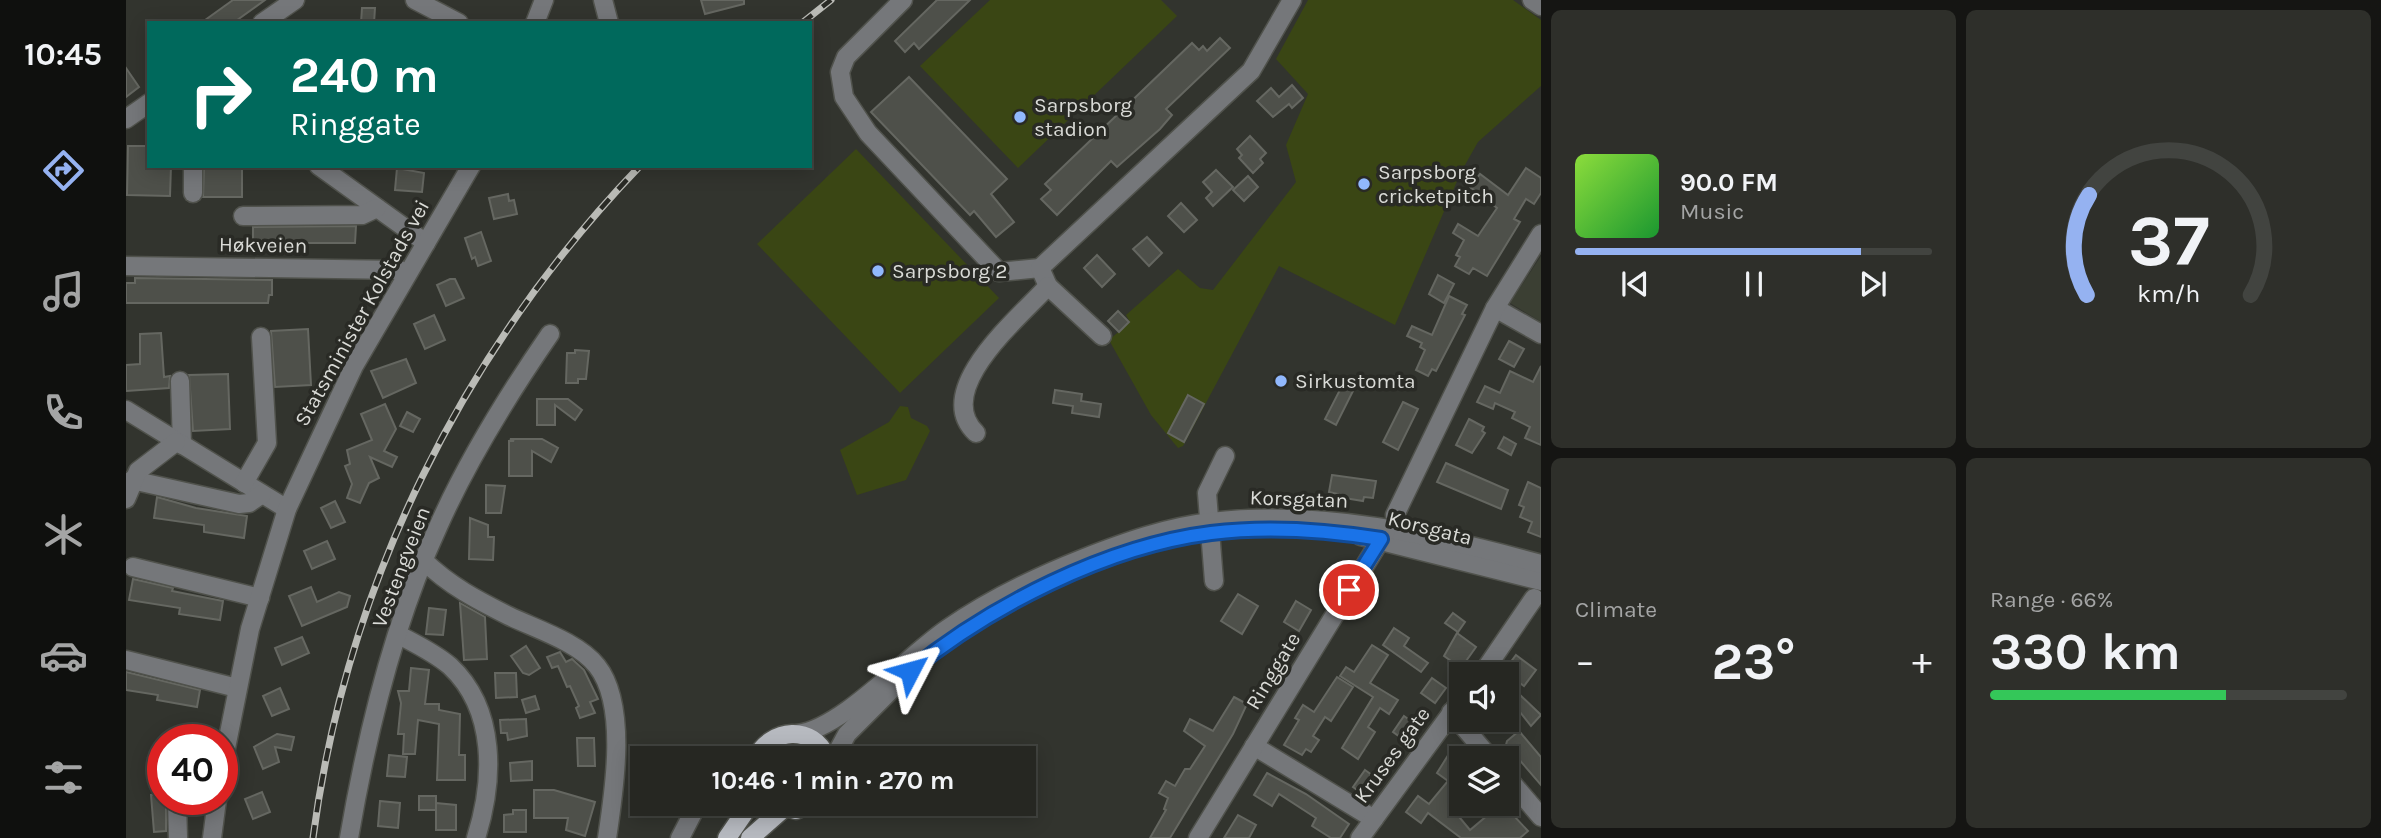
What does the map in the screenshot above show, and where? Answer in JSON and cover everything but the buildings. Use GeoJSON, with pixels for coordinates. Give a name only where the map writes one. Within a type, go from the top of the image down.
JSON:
{"type":"FeatureCollection","features":[{"type":"Feature","properties":{"kind":"main road"},"geometry":{"type":"LineString","coordinates":[[765,746],[772,738],[797,734],[819,746]]}},
{"type":"Feature","properties":{"kind":"main road"},"geometry":{"type":"LineString","coordinates":[[727,838],[742,816]]}},
{"type":"Feature","properties":{"kind":"main road"},"geometry":{"type":"LineString","coordinates":[[750,838],[769,816]]}},
{"type":"Feature","properties":{"kind":"street"},"geometry":{"type":"LineString","coordinates":[[265,21],[295,0]]}},
{"type":"Feature","properties":{"kind":"street"},"geometry":{"type":"LineString","coordinates":[[415,0],[455,21]]}},
{"type":"Feature","properties":{"kind":"street"},"geometry":{"type":"LineString","coordinates":[[536,21],[544,0]]}},
{"type":"Feature","properties":{"kind":"street"},"geometry":{"type":"LineString","coordinates":[[603,0],[608,21]]}},
{"type":"Feature","properties":{"kind":"street"},"geometry":{"type":"LineString","coordinates":[[903,0],[846,57],[840,72],[844,97],[868,132],[999,272],[1040,268],[1251,71],[1292,0]]}},
{"type":"Feature","properties":{"kind":"street"},"geometry":{"type":"LineString","coordinates":[[1532,0],[1541,6]]}},
{"type":"Feature","properties":{"kind":"street"},"geometry":{"type":"LineString","coordinates":[[126,119],[147,104]]}},
{"type":"Feature","properties":{"kind":"street"},"geometry":{"type":"LineString","coordinates":[[192,193],[193,168]]}},
{"type":"Feature","properties":{"kind":"street"},"geometry":{"type":"LineString","coordinates":[[322,168],[426,243]]}},
{"type":"Feature","properties":{"kind":"street","name":"Statsminister Kolstads vei"},"geometry":{"type":"LineString","coordinates":[[230,724],[260,598],[287,509],[342,390],[470,168]]}},
{"type":"Feature","properties":{"kind":"street"},"geometry":{"type":"LineString","coordinates":[[243,216],[362,215],[377,208]]}},
{"type":"Feature","properties":{"kind":"street","name":"Ringgate"},"geometry":{"type":"LineString","coordinates":[[1198,838],[1388,527],[1495,308],[1541,234]]}},
{"type":"Feature","properties":{"kind":"street","name":"Høkveien"},"geometry":{"type":"LineString","coordinates":[[126,266],[400,270]]}},
{"type":"Feature","properties":{"kind":"street"},"geometry":{"type":"LineString","coordinates":[[1040,268],[1048,286],[1102,336]]}},
{"type":"Feature","properties":{"kind":"street"},"geometry":{"type":"LineString","coordinates":[[976,433],[965,423],[961,406],[970,378],[981,358],[1048,286]]}},
{"type":"Feature","properties":{"kind":"street"},"geometry":{"type":"LineString","coordinates":[[1495,308],[1541,334]]}},
{"type":"Feature","properties":{"kind":"street","name":"Vestengveien"},"geometry":{"type":"LineString","coordinates":[[349,838],[360,774],[399,635],[437,527],[493,421],[550,334]]}},
{"type":"Feature","properties":{"kind":"street"},"geometry":{"type":"LineString","coordinates":[[244,483],[267,443],[261,337]]}},
{"type":"Feature","properties":{"kind":"street"},"geometry":{"type":"LineString","coordinates":[[179,444],[180,381]]}},
{"type":"Feature","properties":{"kind":"street"},"geometry":{"type":"LineString","coordinates":[[126,410],[287,509]]}},
{"type":"Feature","properties":{"kind":"street"},"geometry":{"type":"LineString","coordinates":[[126,499],[132,480],[155,456],[179,444]]}},
{"type":"Feature","properties":{"kind":"street"},"geometry":{"type":"LineString","coordinates":[[1214,581],[1208,493],[1225,456]]}},
{"type":"Feature","properties":{"kind":"street"},"geometry":{"type":"LineString","coordinates":[[132,480],[239,504],[249,503],[262,494]]}},
{"type":"Feature","properties":{"kind":"street","name":"Korsgatan"},"geometry":{"type":"LineString","coordinates":[[1209,528],[1293,519],[1388,527]]}},
{"type":"Feature","properties":{"kind":"street","name":"Korsgata"},"geometry":{"type":"LineString","coordinates":[[1388,527],[1541,564]]}},
{"type":"Feature","properties":{"kind":"street","name":"Korsgata"},"geometry":{"type":"LineString","coordinates":[[1388,527],[1538,589]]}},
{"type":"Feature","properties":{"kind":"street"},"geometry":{"type":"LineString","coordinates":[[797,734],[812,732],[843,713],[925,644],[1005,593],[1124,542],[1209,528]]}},
{"type":"Feature","properties":{"kind":"street"},"geometry":{"type":"LineString","coordinates":[[840,746],[847,734],[883,696],[918,664],[967,629],[1084,570],[1209,528]]}},
{"type":"Feature","properties":{"kind":"street"},"geometry":{"type":"LineString","coordinates":[[425,561],[464,594],[579,651],[597,665],[611,697],[618,755],[607,838]]}},
{"type":"Feature","properties":{"kind":"street"},"geometry":{"type":"LineString","coordinates":[[133,567],[260,598]]}},
{"type":"Feature","properties":{"kind":"street"},"geometry":{"type":"LineString","coordinates":[[1490,662],[1538,589]]}},
{"type":"Feature","properties":{"kind":"street"},"geometry":{"type":"LineString","coordinates":[[399,635],[450,667],[477,704],[488,751],[485,807],[476,838]]}},
{"type":"Feature","properties":{"kind":"street"},"geometry":{"type":"LineString","coordinates":[[126,660],[237,688]]}},
{"type":"Feature","properties":{"kind":"street","name":"Kruses gate"},"geometry":{"type":"LineString","coordinates":[[1360,838],[1449,716]]}},
{"type":"Feature","properties":{"kind":"street"},"geometry":{"type":"LineString","coordinates":[[1254,746],[1374,819]]}},
{"type":"Feature","properties":{"kind":"street"},"geometry":{"type":"LineString","coordinates":[[1519,791],[1541,817]]}},
{"type":"Feature","properties":{"kind":"street"},"geometry":{"type":"LineString","coordinates":[[177,815],[178,838]]}},
{"type":"Feature","properties":{"kind":"street"},"geometry":{"type":"LineString","coordinates":[[212,838],[215,815]]}},
{"type":"Feature","properties":{"kind":"street"},"geometry":{"type":"LineString","coordinates":[[680,838],[691,816]]}},
{"type":"Feature","properties":{"kind":"shaded area"},"geometry":{"type":"Polygon","coordinates":[[[1541,256],[1541,322],[1510,303],[1541,256]]]}},
{"type":"Feature","properties":{"kind":"green space","name":"Sarpsborg stadion"},"geometry":{"type":"Polygon","coordinates":[[[990,0],[1161,0],[1177,16],[1018,168],[920,66],[990,0]]]}},
{"type":"Feature","properties":{"kind":"green space"},"geometry":{"type":"Polygon","coordinates":[[[1308,0],[1513,0],[1541,20],[1541,86],[1478,142],[1461,172],[1395,325],[1279,266],[1183,446],[1178,448],[1151,415],[1109,340],[1130,322],[1126,315],[1178,269],[1200,288],[1213,290],[1296,182],[1286,145],[1308,94],[1276,59],[1308,0]]]}},
{"type":"Feature","properties":{"kind":"green space","name":"Sarpsborg 2"},"geometry":{"type":"Polygon","coordinates":[[[856,149],[999,298],[900,393],[757,244],[856,149]]]}},
{"type":"Feature","properties":{"kind":"green space"},"geometry":{"type":"Polygon","coordinates":[[[900,406],[908,407],[911,418],[927,426],[930,431],[906,480],[857,495],[840,450],[889,422],[900,406]]]}},
{"type":"Feature","properties":{"kind":"railway"},"geometry":{"type":"LineString","coordinates":[[805,21],[831,0]]}},
{"type":"Feature","properties":{"kind":"railway"},"geometry":{"type":"LineString","coordinates":[[313,838],[329,744],[353,652],[384,563],[422,476],[467,393],[519,313],[576,237],[638,168]]}},
{"type":"Feature","properties":{"kind":"place","name":"Sarpsborg stadion"},"geometry":{"type":"Point","coordinates":[1020,117]}},
{"type":"Feature","properties":{"kind":"place","name":"Sarpsborg cricketpitch"},"geometry":{"type":"Point","coordinates":[1364,184]}},
{"type":"Feature","properties":{"kind":"place","name":"Sarpsborg 2"},"geometry":{"type":"Point","coordinates":[878,271]}},
{"type":"Feature","properties":{"kind":"place","name":"Sirkustomta"},"geometry":{"type":"Point","coordinates":[1281,381]}},
{"type":"Feature","properties":{"kind":"route"},"geometry":{"type":"LineString","coordinates":[[910,671],[936,650],[1000,609],[1072,575],[1144,548],[1209,533],[1289,530],[1337,532],[1381,539],[1349,590]]}}]}
